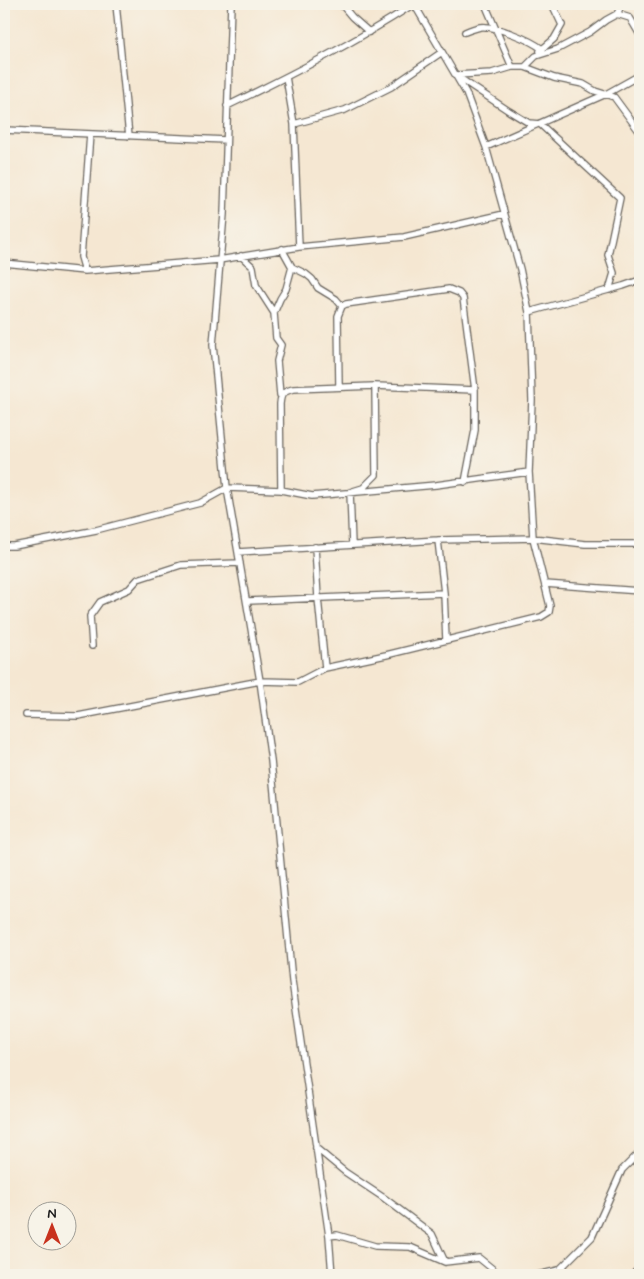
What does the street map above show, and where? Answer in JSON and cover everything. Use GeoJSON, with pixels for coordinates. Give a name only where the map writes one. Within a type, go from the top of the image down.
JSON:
{"type":"FeatureCollection","features":[{"type":"Feature","properties":{"kind":"street"},"geometry":{"type":"LineString","coordinates":[[116,4],[129,136]]}},
{"type":"Feature","properties":{"kind":"street"},"geometry":{"type":"LineString","coordinates":[[231,4],[224,214],[213,345],[227,488],[260,680],[292,981],[332,1275]]}},
{"type":"Feature","properties":{"kind":"street"},"geometry":{"type":"LineString","coordinates":[[341,4],[369,32]]}},
{"type":"Feature","properties":{"kind":"street"},"geometry":{"type":"LineString","coordinates":[[26,715],[78,716],[260,680],[298,682],[325,668],[446,640],[545,615],[549,612],[550,606],[533,538],[529,472],[532,400],[529,312],[520,269],[486,147],[466,93],[414,4],[369,32],[286,77],[227,106]]}},
{"type":"Feature","properties":{"kind":"street"},"geometry":{"type":"LineString","coordinates":[[485,4],[512,67]]}},
{"type":"Feature","properties":{"kind":"street"},"geometry":{"type":"LineString","coordinates":[[525,67],[554,39],[562,25],[552,4]]}},
{"type":"Feature","properties":{"kind":"street"},"geometry":{"type":"LineString","coordinates":[[536,56],[558,49],[590,32],[617,14],[622,4]]}},
{"type":"Feature","properties":{"kind":"street"},"geometry":{"type":"LineString","coordinates":[[617,14],[630,18],[640,35]]}},
{"type":"Feature","properties":{"kind":"street"},"geometry":{"type":"LineString","coordinates":[[465,32],[482,27],[496,29],[513,33],[535,42],[542,49]]}},
{"type":"Feature","properties":{"kind":"street"},"geometry":{"type":"LineString","coordinates":[[294,124],[344,110],[375,95],[442,52]]}},
{"type":"Feature","properties":{"kind":"street"},"geometry":{"type":"LineString","coordinates":[[456,76],[492,72],[512,67],[525,67],[554,78],[583,84],[595,91],[614,97],[640,130]]}},
{"type":"Feature","properties":{"kind":"street"},"geometry":{"type":"LineString","coordinates":[[486,147],[606,94],[640,75]]}},
{"type":"Feature","properties":{"kind":"street"},"geometry":{"type":"LineString","coordinates":[[456,76],[522,119],[529,123],[540,124],[620,198],[608,255],[614,273],[609,290]]}},
{"type":"Feature","properties":{"kind":"street"},"geometry":{"type":"LineString","coordinates":[[286,77],[294,124],[299,247]]}},
{"type":"Feature","properties":{"kind":"street"},"geometry":{"type":"LineString","coordinates":[[4,130],[226,140]]}},
{"type":"Feature","properties":{"kind":"street"},"geometry":{"type":"LineString","coordinates":[[85,271],[82,257],[90,134]]}},
{"type":"Feature","properties":{"kind":"street"},"geometry":{"type":"LineString","coordinates":[[4,263],[85,271],[219,260],[282,249],[404,237],[504,214]]}},
{"type":"Feature","properties":{"kind":"street"},"geometry":{"type":"LineString","coordinates":[[282,249],[292,267],[306,274],[318,288],[336,299],[342,306]]}},
{"type":"Feature","properties":{"kind":"street"},"geometry":{"type":"LineString","coordinates":[[241,256],[253,267],[256,285],[274,313]]}},
{"type":"Feature","properties":{"kind":"street"},"geometry":{"type":"LineString","coordinates":[[281,490],[280,395],[277,361],[281,345],[276,338],[274,313],[286,289],[292,267]]}},
{"type":"Feature","properties":{"kind":"street"},"geometry":{"type":"LineString","coordinates":[[529,312],[640,280]]}},
{"type":"Feature","properties":{"kind":"street"},"geometry":{"type":"LineString","coordinates":[[339,387],[338,316],[342,306],[449,288],[459,293],[463,298],[475,390],[475,430],[465,482]]}},
{"type":"Feature","properties":{"kind":"street"},"geometry":{"type":"LineString","coordinates":[[280,395],[293,389],[375,386],[475,390]]}},
{"type":"Feature","properties":{"kind":"street"},"geometry":{"type":"LineString","coordinates":[[350,492],[363,488],[376,475],[375,386]]}},
{"type":"Feature","properties":{"kind":"street"},"geometry":{"type":"LineString","coordinates":[[4,546],[14,546],[96,530],[166,512],[200,503],[227,488],[281,490],[312,496],[465,482],[529,472]]}},
{"type":"Feature","properties":{"kind":"street"},"geometry":{"type":"LineString","coordinates":[[350,492],[352,545]]}},
{"type":"Feature","properties":{"kind":"street"},"geometry":{"type":"LineString","coordinates":[[238,552],[438,540],[533,538],[585,544],[640,544]]}},
{"type":"Feature","properties":{"kind":"street"},"geometry":{"type":"LineString","coordinates":[[438,540],[444,593],[446,640]]}},
{"type":"Feature","properties":{"kind":"street"},"geometry":{"type":"LineString","coordinates":[[315,547],[325,668]]}},
{"type":"Feature","properties":{"kind":"street"},"geometry":{"type":"LineString","coordinates":[[92,646],[90,616],[100,602],[129,589],[138,579],[181,565],[240,562]]}},
{"type":"Feature","properties":{"kind":"street"},"geometry":{"type":"LineString","coordinates":[[545,584],[640,591]]}},
{"type":"Feature","properties":{"kind":"street"},"geometry":{"type":"LineString","coordinates":[[247,602],[444,593]]}},
{"type":"Feature","properties":{"kind":"street"},"geometry":{"type":"LineString","coordinates":[[316,1148],[345,1172],[432,1234],[445,1262]]}},
{"type":"Feature","properties":{"kind":"street"},"geometry":{"type":"LineString","coordinates":[[538,1275],[559,1270],[592,1237],[622,1170],[640,1152]]}},
{"type":"Feature","properties":{"kind":"street"},"geometry":{"type":"LineString","coordinates":[[328,1236],[337,1235],[375,1246],[410,1247],[445,1262],[479,1258],[500,1275]]}},
{"type":"Feature","properties":{"kind":"street"},"geometry":{"type":"LineString","coordinates":[[632,1275],[640,1267]]}}]}
